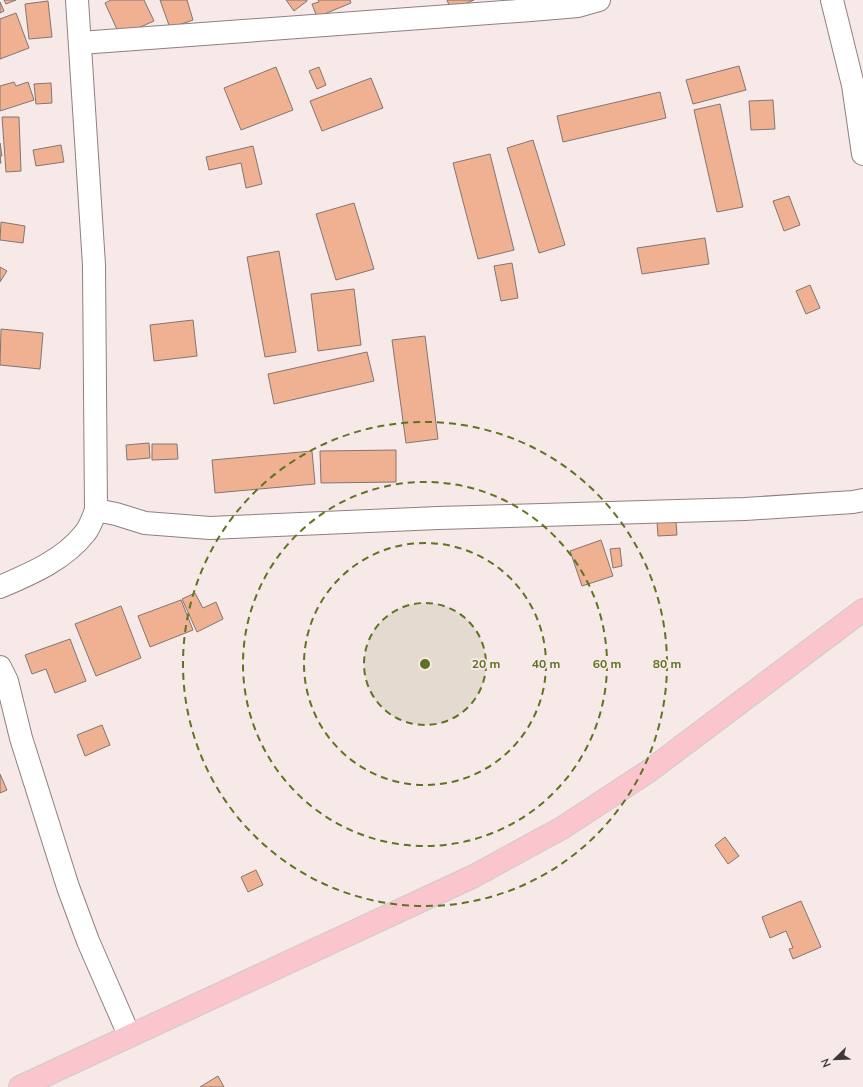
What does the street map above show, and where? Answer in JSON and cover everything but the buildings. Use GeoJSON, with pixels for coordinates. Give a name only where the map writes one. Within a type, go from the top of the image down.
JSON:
{"type":"FeatureCollection","features":[{"type":"Feature","properties":{"kind":"main road"},"geometry":{"type":"LineString","coordinates":[[20,1087],[474,876],[562,828],[649,771],[863,610]]}},
{"type":"Feature","properties":{"kind":"street"},"geometry":{"type":"LineString","coordinates":[[0,587],[36,571],[68,550],[86,532],[96,510],[94,265],[77,0]]}},
{"type":"Feature","properties":{"kind":"street"},"geometry":{"type":"LineString","coordinates":[[80,43],[530,5],[578,6],[599,0]]}},
{"type":"Feature","properties":{"kind":"street"},"geometry":{"type":"LineString","coordinates":[[832,0],[858,85],[863,154]]}},
{"type":"Feature","properties":{"kind":"street"},"geometry":{"type":"LineString","coordinates":[[96,510],[116,514],[145,523],[210,528],[438,518],[744,509],[853,502],[863,500]]}},
{"type":"Feature","properties":{"kind":"street"},"geometry":{"type":"LineString","coordinates":[[0,667],[7,681],[21,738],[68,887],[88,941],[129,1036]]}}]}
